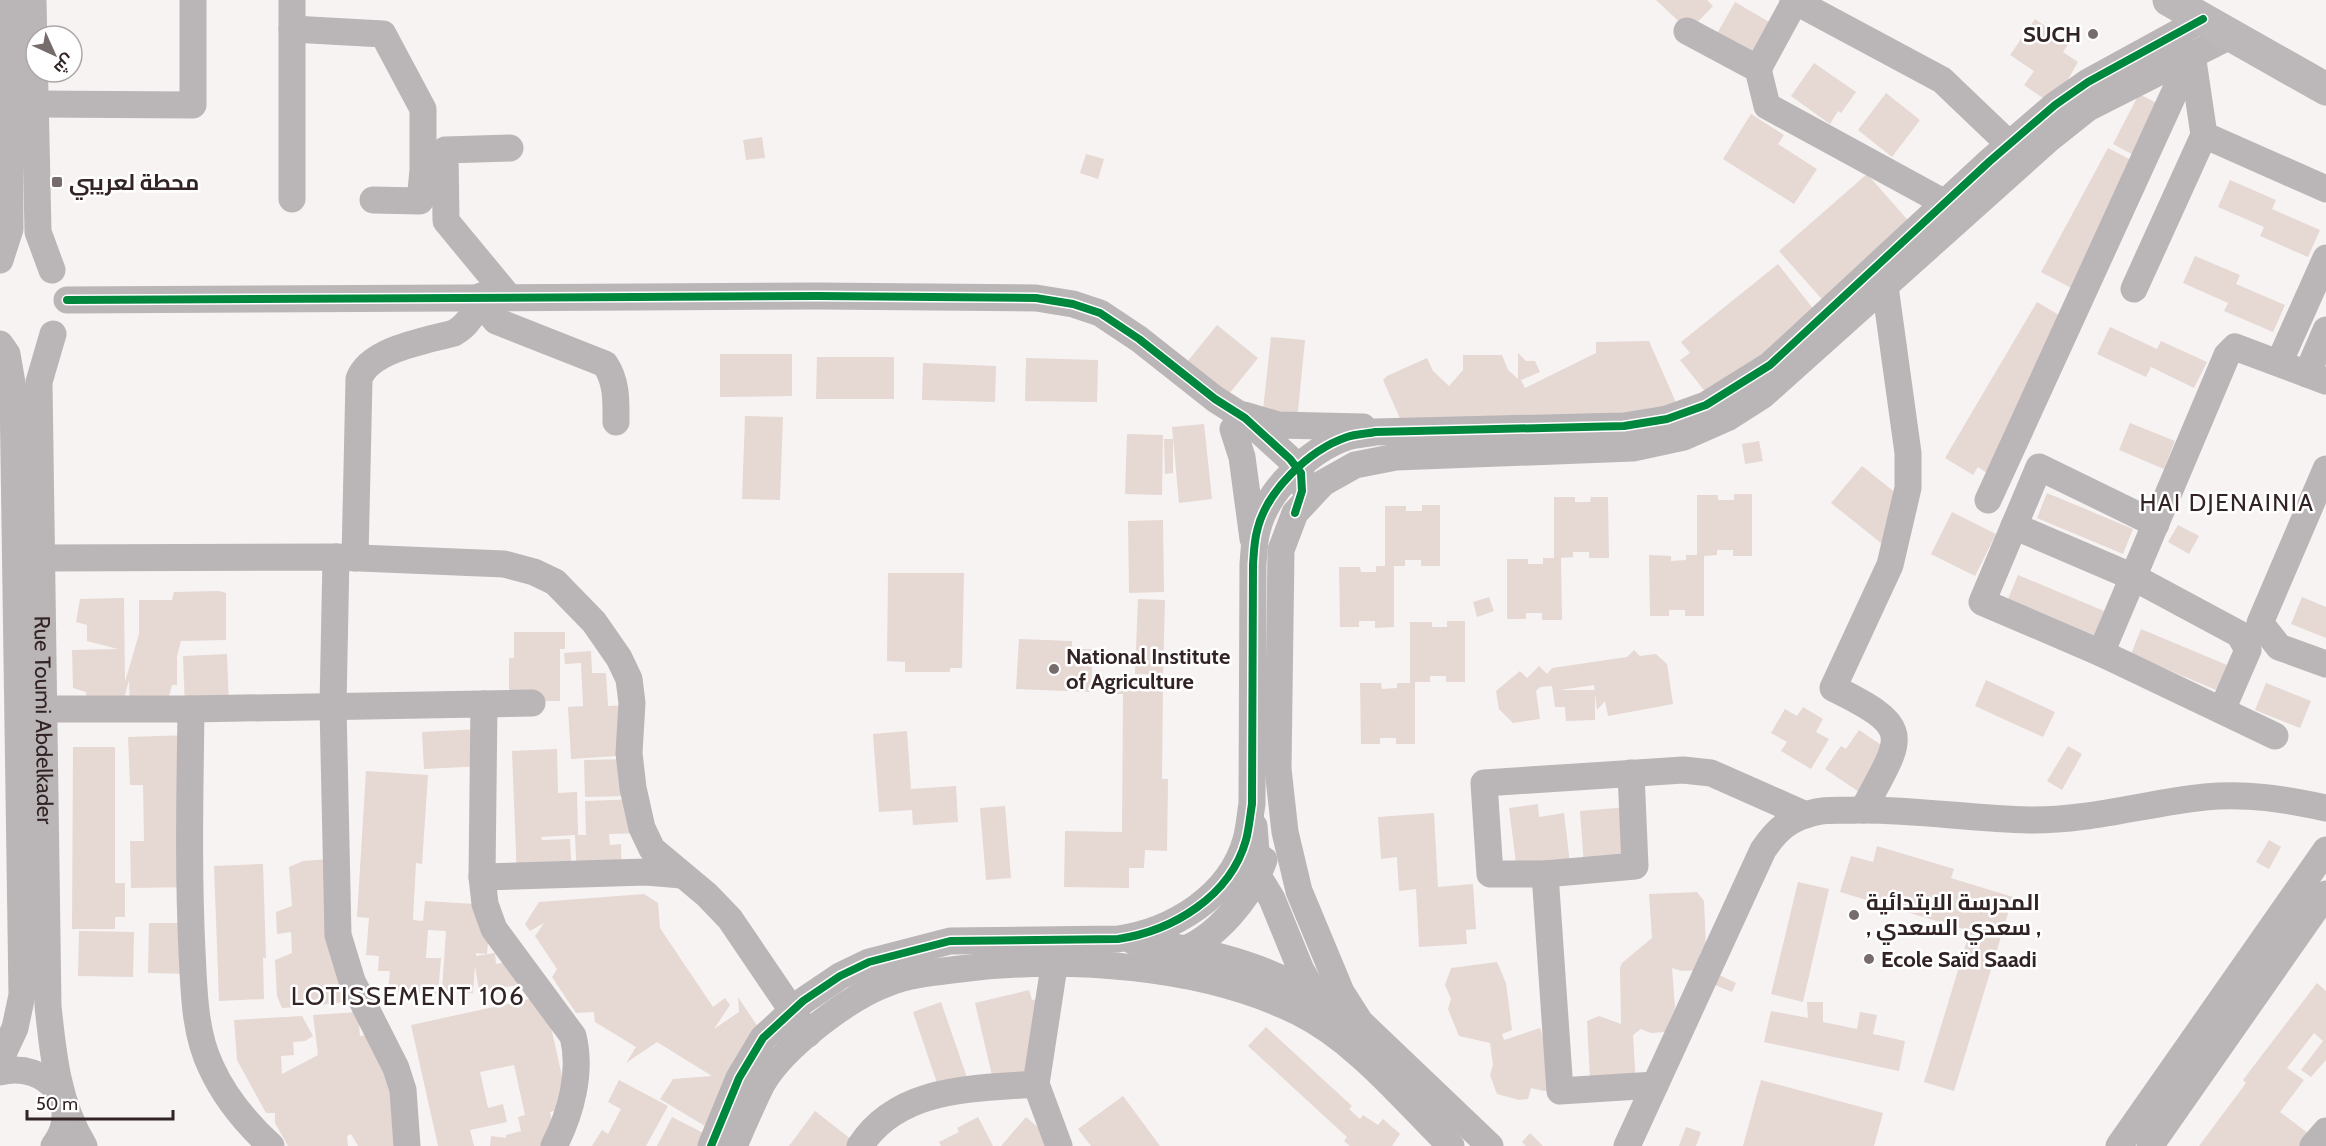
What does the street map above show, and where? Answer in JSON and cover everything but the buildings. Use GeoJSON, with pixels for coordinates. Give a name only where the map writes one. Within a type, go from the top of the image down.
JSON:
{"type":"FeatureCollection","features":[{"type":"Feature","properties":{"kind":"main road"},"geometry":{"type":"LineString","coordinates":[[2169,0],[2326,88]]}},
{"type":"Feature","properties":{"kind":"street"},"geometry":{"type":"LineString","coordinates":[[0,260],[10,229],[9,0]]}},
{"type":"Feature","properties":{"kind":"street"},"geometry":{"type":"LineString","coordinates":[[33,0],[38,232],[52,270]]}},
{"type":"Feature","properties":{"kind":"street"},"geometry":{"type":"LineString","coordinates":[[35,104],[193,105],[193,0]]}},
{"type":"Feature","properties":{"kind":"street"},"geometry":{"type":"LineString","coordinates":[[292,0],[292,199]]}},
{"type":"Feature","properties":{"kind":"street"},"geometry":{"type":"LineString","coordinates":[[1945,203],[1767,106],[1758,69],[1794,1],[1942,80],[2009,144]]}},
{"type":"Feature","properties":{"kind":"street"},"geometry":{"type":"LineString","coordinates":[[1302,479],[1396,457],[1633,448],[1684,437],[1727,418],[1763,395],[1883,274],[1945,203],[2055,105],[2088,82],[2203,19]]}},
{"type":"Feature","properties":{"kind":"street"},"geometry":{"type":"LineString","coordinates":[[292,28],[383,34],[423,109],[423,170],[420,201],[373,200]]}},
{"type":"Feature","properties":{"kind":"street"},"geometry":{"type":"LineString","coordinates":[[1687,31],[1758,69]]}},
{"type":"Feature","properties":{"kind":"street"},"geometry":{"type":"LineString","coordinates":[[1451,1146],[1314,992],[1301,970],[1272,899],[1258,876],[1252,804],[1255,547],[1257,530],[1267,506],[1302,479],[1322,449],[1348,437],[1375,432],[1624,426],[1667,419],[1706,405],[1770,365],[2088,108],[2232,35]]}},
{"type":"Feature","properties":{"kind":"street"},"geometry":{"type":"LineString","coordinates":[[2134,290],[2205,135],[2192,54]]}},
{"type":"Feature","properties":{"kind":"street"},"geometry":{"type":"LineString","coordinates":[[1988,500],[2192,54]]}},
{"type":"Feature","properties":{"kind":"street"},"geometry":{"type":"LineString","coordinates":[[2205,135],[2326,189]]}},
{"type":"Feature","properties":{"kind":"street"},"geometry":{"type":"LineString","coordinates":[[508,296],[446,221],[445,150],[510,148]]}},
{"type":"Feature","properties":{"kind":"street"},"geometry":{"type":"LineString","coordinates":[[2279,363],[2326,258]]}},
{"type":"Feature","properties":{"kind":"street"},"geometry":{"type":"LineString","coordinates":[[0,267],[23,259],[39,262],[52,270],[62,281],[67,300],[481,296],[1036,298],[1073,304],[1100,313],[1139,339],[1215,399],[1236,422],[1302,479]]}},
{"type":"Feature","properties":{"kind":"street"},"geometry":{"type":"LineString","coordinates":[[1863,810],[1895,748],[1894,733],[1886,718],[1874,708],[1833,688],[1890,565],[1908,488],[1908,453],[1883,274]]}},
{"type":"Feature","properties":{"kind":"street"},"geometry":{"type":"LineString","coordinates":[[481,296],[496,321],[605,364],[612,375],[616,389],[616,422]]}},
{"type":"Feature","properties":{"kind":"street"},"geometry":{"type":"LineString","coordinates":[[407,1146],[403,1090],[396,1068],[352,981],[338,935],[333,706],[359,379],[363,368],[381,355],[454,333],[464,327],[473,316],[481,296]]}},
{"type":"Feature","properties":{"kind":"street","name":"Rue Toumi Abdelkader"},"geometry":{"type":"LineString","coordinates":[[64,1106],[53,1053],[48,1006],[39,382],[53,334],[62,322],[67,300]]}},
{"type":"Feature","properties":{"kind":"street"},"geometry":{"type":"LineString","coordinates":[[2101,653],[2227,355],[2235,347],[2317,377],[2326,330]]}},
{"type":"Feature","properties":{"kind":"street"},"geometry":{"type":"LineString","coordinates":[[0,338],[19,345],[40,342],[53,334]]}},
{"type":"Feature","properties":{"kind":"street","name":"Rue Toumi Abdelkader"},"geometry":{"type":"LineString","coordinates":[[0,344],[7,354],[13,389],[22,995],[15,1028],[0,1060]]}},
{"type":"Feature","properties":{"kind":"street"},"geometry":{"type":"LineString","coordinates":[[1236,422],[1357,425],[1375,432]]}},
{"type":"Feature","properties":{"kind":"street"},"geometry":{"type":"LineString","coordinates":[[1236,422],[1255,547]]}},
{"type":"Feature","properties":{"kind":"street"},"geometry":{"type":"LineString","coordinates":[[2156,525],[2038,467],[1982,602],[2101,653],[2275,736]]}},
{"type":"Feature","properties":{"kind":"street"},"geometry":{"type":"LineString","coordinates":[[2326,469],[2260,623],[2279,647],[2326,664]]}},
{"type":"Feature","properties":{"kind":"street"},"geometry":{"type":"LineString","coordinates":[[1302,479],[1295,513],[1281,550],[1278,769],[1285,832],[1299,891],[1341,992],[1351,1031]]}},
{"type":"Feature","properties":{"kind":"street"},"geometry":{"type":"LineString","coordinates":[[2014,526],[2133,577],[2239,634],[2248,650],[2222,710]]}},
{"type":"Feature","properties":{"kind":"street"},"geometry":{"type":"LineString","coordinates":[[41,558],[346,558],[504,564],[534,572],[555,582],[594,622],[619,658],[629,679],[632,703],[630,753],[642,828],[652,849],[730,919],[808,1034]]}},
{"type":"Feature","properties":{"kind":"street"},"geometry":{"type":"LineString","coordinates":[[43,709],[191,710],[532,703]]}},
{"type":"Feature","properties":{"kind":"street"},"geometry":{"type":"LineString","coordinates":[[484,704],[482,877],[485,904],[494,929],[557,1011],[573,1036],[578,1054],[574,1087],[561,1132],[554,1146]]}},
{"type":"Feature","properties":{"kind":"street"},"geometry":{"type":"LineString","coordinates":[[191,710],[189,902],[194,1000],[199,1028],[209,1065],[228,1097],[249,1125],[271,1146]]}},
{"type":"Feature","properties":{"kind":"street"},"geometry":{"type":"LineString","coordinates":[[1631,774],[1635,866],[1545,874],[1490,874],[1484,783],[1683,770],[1711,773],[1806,815]]}},
{"type":"Feature","properties":{"kind":"street"},"geometry":{"type":"LineString","coordinates":[[1627,1146],[1763,850],[1775,831],[1796,818],[1818,811],[1863,810],[2030,820],[2061,818],[2206,797],[2267,796],[2326,808]]}},
{"type":"Feature","properties":{"kind":"street"},"geometry":{"type":"LineString","coordinates":[[734,1146],[763,1082],[808,1034],[851,1002],[888,982],[932,972],[998,964],[1144,935],[1174,923],[1206,901],[1232,872],[1245,842],[1252,804]]}},
{"type":"Feature","properties":{"kind":"street"},"geometry":{"type":"LineString","coordinates":[[1122,968],[1190,948],[1218,927],[1258,876],[1283,807]]}},
{"type":"Feature","properties":{"kind":"street"},"geometry":{"type":"LineString","coordinates":[[2119,1146],[2326,850]]}},
{"type":"Feature","properties":{"kind":"street"},"geometry":{"type":"LineString","coordinates":[[482,877],[646,872],[682,875]]}},
{"type":"Feature","properties":{"kind":"street"},"geometry":{"type":"LineString","coordinates":[[1545,874],[1560,1091],[1655,1085]]}},
{"type":"Feature","properties":{"kind":"street"},"geometry":{"type":"LineString","coordinates":[[2150,1146],[2326,894]]}},
{"type":"Feature","properties":{"kind":"street"},"geometry":{"type":"LineString","coordinates":[[1118,939],[1190,948],[1234,958],[1314,992]]}},
{"type":"Feature","properties":{"kind":"street"},"geometry":{"type":"LineString","coordinates":[[711,1146],[739,1078],[763,1038],[792,1010],[840,976],[869,962],[907,950],[950,941],[1056,952],[1122,968],[1185,976],[1248,992],[1351,1031],[1490,1146]]}},
{"type":"Feature","properties":{"kind":"street"},"geometry":{"type":"LineString","coordinates":[[1056,952],[1036,1084],[1059,1146]]}},
{"type":"Feature","properties":{"kind":"street"},"geometry":{"type":"LineString","coordinates":[[0,1072],[17,1069],[33,1072],[48,1080],[58,1092],[84,1146]]}},
{"type":"Feature","properties":{"kind":"street"},"geometry":{"type":"LineString","coordinates":[[860,1146],[884,1121],[909,1104],[941,1092],[1036,1084]]}},
{"type":"Feature","properties":{"kind":"street"},"geometry":{"type":"LineString","coordinates":[[54,1146],[60,1138],[65,1122],[64,1106]]}},
{"type":"Feature","properties":{"kind":"street"},"geometry":{"type":"LineString","coordinates":[[2313,1146],[2326,1131]]}},
{"type":"Feature","properties":{"kind":"cycle path"},"geometry":{"type":"LineString","coordinates":[[711,1146],[739,1078],[763,1038],[803,1001],[840,976],[869,962],[950,941],[1118,939],[1138,935],[1159,928],[1196,908],[1227,878],[1246,840],[1252,804],[1253,564],[1256,535],[1262,516],[1279,487],[1304,462],[1333,443],[1347,437],[1375,432],[1624,426],[1667,419],[1706,405],[1770,365],[1990,161],[2055,105],[2088,82],[2203,19]]}},
{"type":"Feature","properties":{"kind":"cycle path"},"geometry":{"type":"LineString","coordinates":[[67,300],[817,296],[1036,298],[1073,304],[1100,313],[1139,339],[1215,399],[1245,418],[1290,459],[1301,473],[1302,491],[1295,513]]}},
{"type":"Feature","properties":{"kind":"place","name":"SUCH"},"geometry":{"type":"Point","coordinates":[2093,34]}},
{"type":"Feature","properties":{"kind":"place","name":"محطة لعريبي"},"geometry":{"type":"Point","coordinates":[57,182]}},
{"type":"Feature","properties":{"kind":"place","name":"National Institute of Agriculture"},"geometry":{"type":"Point","coordinates":[1054,669]}},
{"type":"Feature","properties":{"kind":"place","name":"المدرسة الابتدائية , سعدي السعدي ,"},"geometry":{"type":"Point","coordinates":[1854,915]}},
{"type":"Feature","properties":{"kind":"place","name":"Ecole Saïd Saadi"},"geometry":{"type":"Point","coordinates":[1869,959]}},
{"type":"Feature","properties":{"kind":"district","name":"HAI DJENAINIA"},"geometry":{"type":"Point","coordinates":[2227,503]}},
{"type":"Feature","properties":{"kind":"district","name":"LOTISSEMENT 106"},"geometry":{"type":"Point","coordinates":[408,996]}}]}
